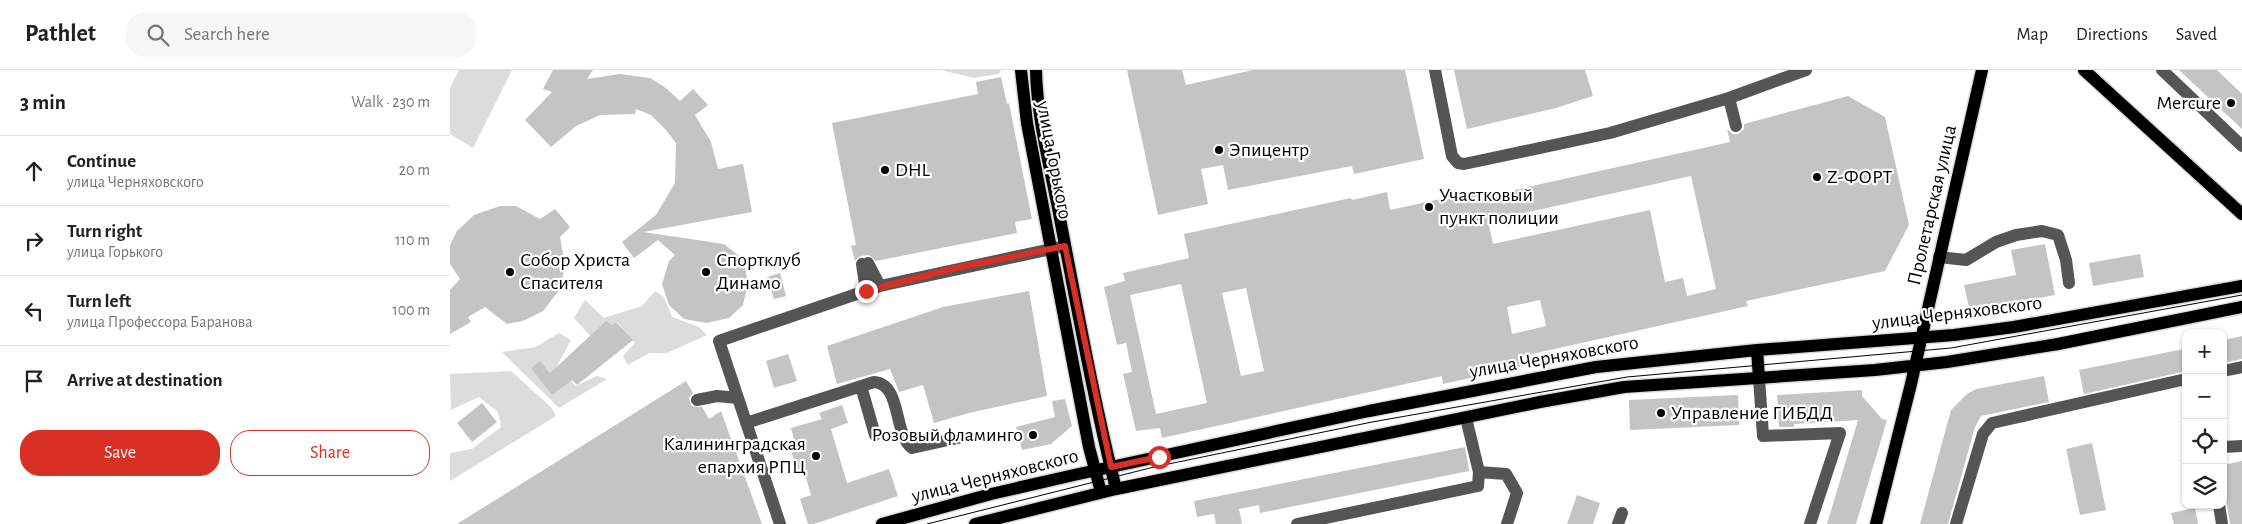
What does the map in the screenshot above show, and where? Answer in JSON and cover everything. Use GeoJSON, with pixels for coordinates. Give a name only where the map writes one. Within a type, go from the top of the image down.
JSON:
{"type":"FeatureCollection","features":[{"type":"Feature","properties":{"kind":"main road","name":"улица Горького"},"geometry":{"type":"LineString","coordinates":[[1021,70],[1026,123],[1052,248],[1085,428],[1101,492]]}},
{"type":"Feature","properties":{"kind":"main road","name":"улица Горького"},"geometry":{"type":"LineString","coordinates":[[1036,70],[1040,110],[1065,246],[1116,489]]}},
{"type":"Feature","properties":{"kind":"main road"},"geometry":{"type":"LineString","coordinates":[[2084,70],[2242,214]]}},
{"type":"Feature","properties":{"kind":"main road","name":"Пролетарская улица"},"geometry":{"type":"LineString","coordinates":[[1876,524],[1915,366],[1981,71]]}},
{"type":"Feature","properties":{"kind":"main road","name":"улица Черняховского"},"geometry":{"type":"LineString","coordinates":[[882,524],[991,494],[1095,470],[1535,378],[1658,359],[1920,338],[2014,327],[2242,286]]}},
{"type":"Feature","properties":{"kind":"main road","name":"улица Черняховского"},"geometry":{"type":"LineString","coordinates":[[975,524],[1101,492],[1624,387],[1915,366],[2058,344],[2242,307]]}},
{"type":"Feature","properties":{"kind":"main road"},"geometry":{"type":"LineString","coordinates":[[1757,350],[1759,378]]}},
{"type":"Feature","properties":{"kind":"street"},"geometry":{"type":"LineString","coordinates":[[1435,70],[1454,159],[1458,163],[1471,164],[1610,133],[1729,98],[1806,70]]}},
{"type":"Feature","properties":{"kind":"street"},"geometry":{"type":"LineString","coordinates":[[2162,70],[2242,146]]}},
{"type":"Feature","properties":{"kind":"street"},"geometry":{"type":"LineString","coordinates":[[1729,98],[1736,126]]}},
{"type":"Feature","properties":{"kind":"street"},"geometry":{"type":"LineString","coordinates":[[1939,257],[1966,260],[1996,242],[2016,235],[2042,231],[2058,235],[2066,260],[2069,283]]}},
{"type":"Feature","properties":{"kind":"street"},"geometry":{"type":"LineString","coordinates":[[780,524],[719,341],[880,286],[1065,246]]}},
{"type":"Feature","properties":{"kind":"street"},"geometry":{"type":"LineString","coordinates":[[866,291],[865,263],[880,286]]}},
{"type":"Feature","properties":{"kind":"street"},"geometry":{"type":"LineString","coordinates":[[2227,370],[2242,367]]}},
{"type":"Feature","properties":{"kind":"street"},"geometry":{"type":"LineString","coordinates":[[1759,378],[1763,436],[1840,433],[1810,524]]}},
{"type":"Feature","properties":{"kind":"street"},"geometry":{"type":"LineString","coordinates":[[1956,524],[1983,434],[1992,422],[2182,381]]}},
{"type":"Feature","properties":{"kind":"street"},"geometry":{"type":"LineString","coordinates":[[746,423],[874,382],[886,386],[890,391],[906,440],[912,448],[962,437]]}},
{"type":"Feature","properties":{"kind":"street"},"geometry":{"type":"LineString","coordinates":[[861,386],[875,435]]}},
{"type":"Feature","properties":{"kind":"street"},"geometry":{"type":"LineString","coordinates":[[697,400],[717,396],[738,398]]}},
{"type":"Feature","properties":{"kind":"street"},"geometry":{"type":"LineString","coordinates":[[1297,524],[1478,486],[1479,472],[1466,418]]}},
{"type":"Feature","properties":{"kind":"street"},"geometry":{"type":"LineString","coordinates":[[2227,447],[2242,446]]}},
{"type":"Feature","properties":{"kind":"street"},"geometry":{"type":"LineString","coordinates":[[1479,472],[1506,474],[1516,493],[1507,524]]}},
{"type":"Feature","properties":{"kind":"street"},"geometry":{"type":"LineString","coordinates":[[2220,509],[2222,524]]}},
{"type":"Feature","properties":{"kind":"shaded area"},"geometry":{"type":"Polygon","coordinates":[[[459,70],[512,70],[473,148],[450,134],[450,88],[459,70]]]}},
{"type":"Feature","properties":{"kind":"shaded area"},"geometry":{"type":"Polygon","coordinates":[[[941,70],[1001,70],[999,74],[974,78],[941,70]]]}},
{"type":"Feature","properties":{"kind":"shaded area"},"geometry":{"type":"Polygon","coordinates":[[[655,291],[664,297],[672,317],[699,327],[707,335],[667,353],[649,353],[628,365],[623,356],[635,343],[617,322],[590,336],[574,318],[585,300],[604,318],[642,306],[655,291]]]}},
{"type":"Feature","properties":{"kind":"shaded area"},"geometry":{"type":"Polygon","coordinates":[[[559,333],[571,340],[557,366],[576,386],[597,376],[607,379],[559,408],[502,352],[536,347],[559,333]]]}},
{"type":"Feature","properties":{"kind":"shaded area"},"geometry":{"type":"Polygon","coordinates":[[[511,371],[551,407],[556,416],[450,481],[450,453],[472,449],[501,427],[498,412],[479,397],[451,410],[450,374],[511,371]]]}},
{"type":"Feature","properties":{"kind":"building"},"geometry":{"type":"Polygon","coordinates":[[[553,70],[593,70],[587,79],[620,74],[650,78],[666,88],[680,101],[693,89],[708,105],[695,115],[711,142],[718,169],[743,164],[752,212],[643,232],[724,244],[743,259],[748,283],[743,305],[729,318],[707,323],[684,319],[669,305],[662,284],[669,261],[675,255],[658,240],[634,258],[622,242],[656,215],[675,183],[676,143],[651,115],[636,109],[635,114],[600,115],[576,126],[551,147],[525,120],[552,92],[543,89],[553,70]]]}},
{"type":"Feature","properties":{"kind":"building","name":"Эпицентр"},"geometry":{"type":"Polygon","coordinates":[[[1127,70],[1182,70],[1186,85],[1253,70],[1405,70],[1424,159],[1354,174],[1352,166],[1228,190],[1223,165],[1201,169],[1208,204],[1158,215],[1127,70]]]}},
{"type":"Feature","properties":{"kind":"building"},"geometry":{"type":"Polygon","coordinates":[[[1454,70],[1585,70],[1593,96],[1556,108],[1467,129],[1454,70]]]}},
{"type":"Feature","properties":{"kind":"building"},"geometry":{"type":"Polygon","coordinates":[[[2179,70],[2217,70],[2242,94],[2242,129],[2179,70]]]}},
{"type":"Feature","properties":{"kind":"building"},"geometry":{"type":"Polygon","coordinates":[[[1001,77],[1007,104],[1009,103],[1032,219],[1015,222],[1017,233],[876,261],[869,255],[860,256],[855,261],[851,246],[856,245],[832,123],[978,94],[976,82],[1001,77]]]}},
{"type":"Feature","properties":{"kind":"building"},"geometry":{"type":"Polygon","coordinates":[[[1848,96],[1885,117],[1909,225],[1885,271],[1746,301],[1748,306],[1518,357],[1520,367],[1443,384],[1442,376],[1162,438],[1160,428],[1136,431],[1123,374],[1132,372],[1126,343],[1117,345],[1104,287],[1125,281],[1123,273],[1189,258],[1184,234],[1387,192],[1390,210],[1481,190],[1483,197],[1730,142],[1727,129],[1733,134],[1738,134],[1744,129],[1744,124],[1848,96]],[[1691,176],[1488,221],[1493,244],[1650,210],[1665,282],[1683,278],[1687,296],[1716,289],[1691,176]],[[1181,284],[1130,295],[1156,414],[1207,403],[1181,284]],[[1246,288],[1222,293],[1241,376],[1264,371],[1246,288]],[[1540,300],[1507,307],[1512,334],[1546,326],[1540,300]]]}},
{"type":"Feature","properties":{"kind":"building","name":"Собор Христа Спасителя"},"geometry":{"type":"Polygon","coordinates":[[[500,206],[516,206],[540,219],[555,209],[570,227],[560,237],[565,265],[560,289],[543,311],[523,321],[507,324],[485,307],[468,317],[471,322],[450,334],[450,290],[460,279],[450,264],[450,245],[457,231],[474,215],[500,206]]]}},
{"type":"Feature","properties":{"kind":"building"},"geometry":{"type":"Polygon","coordinates":[[[2045,244],[2055,295],[1970,312],[1964,285],[2016,275],[2011,250],[2045,244]]]}},
{"type":"Feature","properties":{"kind":"building"},"geometry":{"type":"Polygon","coordinates":[[[2140,254],[2144,277],[2093,286],[2089,263],[2140,254]]]}},
{"type":"Feature","properties":{"kind":"building"},"geometry":{"type":"Polygon","coordinates":[[[780,273],[786,296],[774,299],[767,277],[780,273]]]}},
{"type":"Feature","properties":{"kind":"building"},"geometry":{"type":"Polygon","coordinates":[[[1029,291],[1047,396],[969,413],[934,423],[923,385],[899,392],[890,369],[837,384],[827,346],[943,307],[1029,291]]]}},
{"type":"Feature","properties":{"kind":"building"},"geometry":{"type":"Polygon","coordinates":[[[606,321],[612,325],[616,322],[633,340],[577,385],[572,380],[552,395],[531,368],[540,361],[550,373],[606,321]]]}},
{"type":"Feature","properties":{"kind":"building"},"geometry":{"type":"Polygon","coordinates":[[[2242,336],[2242,359],[2227,362],[2227,339],[2242,336]]]}},
{"type":"Feature","properties":{"kind":"building"},"geometry":{"type":"Polygon","coordinates":[[[2182,349],[2182,372],[2084,394],[2079,370],[2182,349]]]}},
{"type":"Feature","properties":{"kind":"building"},"geometry":{"type":"Polygon","coordinates":[[[788,354],[797,381],[774,388],[766,361],[788,354]]]}},
{"type":"Feature","properties":{"kind":"building"},"geometry":{"type":"Polygon","coordinates":[[[2044,376],[2049,402],[1981,416],[1975,427],[1948,524],[1920,524],[1951,410],[1967,394],[1976,389],[2044,376]]]}},
{"type":"Feature","properties":{"kind":"building"},"geometry":{"type":"Polygon","coordinates":[[[686,381],[693,393],[689,398],[691,406],[702,407],[709,419],[721,411],[762,524],[457,524],[686,381]]]}},
{"type":"Feature","properties":{"kind":"building"},"geometry":{"type":"Polygon","coordinates":[[[1862,390],[1862,396],[1882,419],[1887,420],[1856,524],[1827,524],[1858,420],[1794,424],[1794,427],[1779,427],[1777,395],[1862,390]]]}},
{"type":"Feature","properties":{"kind":"building"},"geometry":{"type":"Polygon","coordinates":[[[1738,395],[1739,425],[1630,430],[1629,400],[1738,395]]]}},
{"type":"Feature","properties":{"kind":"building"},"geometry":{"type":"Polygon","coordinates":[[[1065,399],[1072,426],[1051,444],[1022,450],[1016,427],[1055,417],[1052,401],[1065,399]]]}},
{"type":"Feature","properties":{"kind":"building"},"geometry":{"type":"Polygon","coordinates":[[[482,403],[497,422],[472,442],[457,423],[482,403]]]}},
{"type":"Feature","properties":{"kind":"building"},"geometry":{"type":"Polygon","coordinates":[[[842,405],[848,423],[831,429],[847,483],[889,469],[898,496],[814,524],[808,524],[800,499],[811,495],[804,471],[798,473],[788,441],[794,439],[791,428],[822,419],[819,413],[842,405]]]}},
{"type":"Feature","properties":{"kind":"building"},"geometry":{"type":"Polygon","coordinates":[[[2092,443],[2106,510],[2080,515],[2066,449],[2092,443]]]}},
{"type":"Feature","properties":{"kind":"building"},"geometry":{"type":"Polygon","coordinates":[[[1465,447],[1469,471],[1260,513],[1259,505],[1239,509],[1242,524],[1216,524],[1214,514],[1197,517],[1194,501],[1465,447]]]}},
{"type":"Feature","properties":{"kind":"building"},"geometry":{"type":"Polygon","coordinates":[[[2242,461],[2242,524],[2230,524],[2227,504],[2227,464],[2242,461]]]}},
{"type":"Feature","properties":{"kind":"building"},"geometry":{"type":"Polygon","coordinates":[[[1577,495],[1600,503],[1593,524],[1567,524],[1577,495]]]}},
{"type":"Feature","properties":{"kind":"building"},"geometry":{"type":"Polygon","coordinates":[[[2195,509],[2198,524],[2174,524],[2171,513],[2195,509]]]}},
{"type":"Feature","properties":{"kind":"tram line"},"geometry":{"type":"LineString","coordinates":[[927,524],[1154,467],[1372,422],[1627,377],[1951,348],[2242,295]]}},
{"type":"Feature","properties":{"kind":"place","name":"Mercure"},"geometry":{"type":"Point","coordinates":[2231,103]}},
{"type":"Feature","properties":{"kind":"place","name":"Эпицентр"},"geometry":{"type":"Point","coordinates":[1219,150]}},
{"type":"Feature","properties":{"kind":"place","name":"DHL"},"geometry":{"type":"Point","coordinates":[885,170]}},
{"type":"Feature","properties":{"kind":"place","name":"Z-ФОРТ"},"geometry":{"type":"Point","coordinates":[1817,177]}},
{"type":"Feature","properties":{"kind":"place","name":"Участковый пункт полиции"},"geometry":{"type":"Point","coordinates":[1429,207]}},
{"type":"Feature","properties":{"kind":"place","name":"Собор Христа Спасителя"},"geometry":{"type":"Point","coordinates":[510,272]}},
{"type":"Feature","properties":{"kind":"place","name":"Спортклуб Динамо"},"geometry":{"type":"Point","coordinates":[706,272]}},
{"type":"Feature","properties":{"kind":"place","name":"Управление ГИБДД"},"geometry":{"type":"Point","coordinates":[1661,413]}},
{"type":"Feature","properties":{"kind":"place","name":"Розовый фламинго"},"geometry":{"type":"Point","coordinates":[1033,435]}},
{"type":"Feature","properties":{"kind":"place","name":"Калининградская епархия РПЦ"},"geometry":{"type":"Point","coordinates":[816,456]}},
{"type":"Feature","properties":{"kind":"route"},"geometry":{"type":"LineString","coordinates":[[866,291],[956,268],[1065,246],[1111,467],[1159,457]]}}]}
